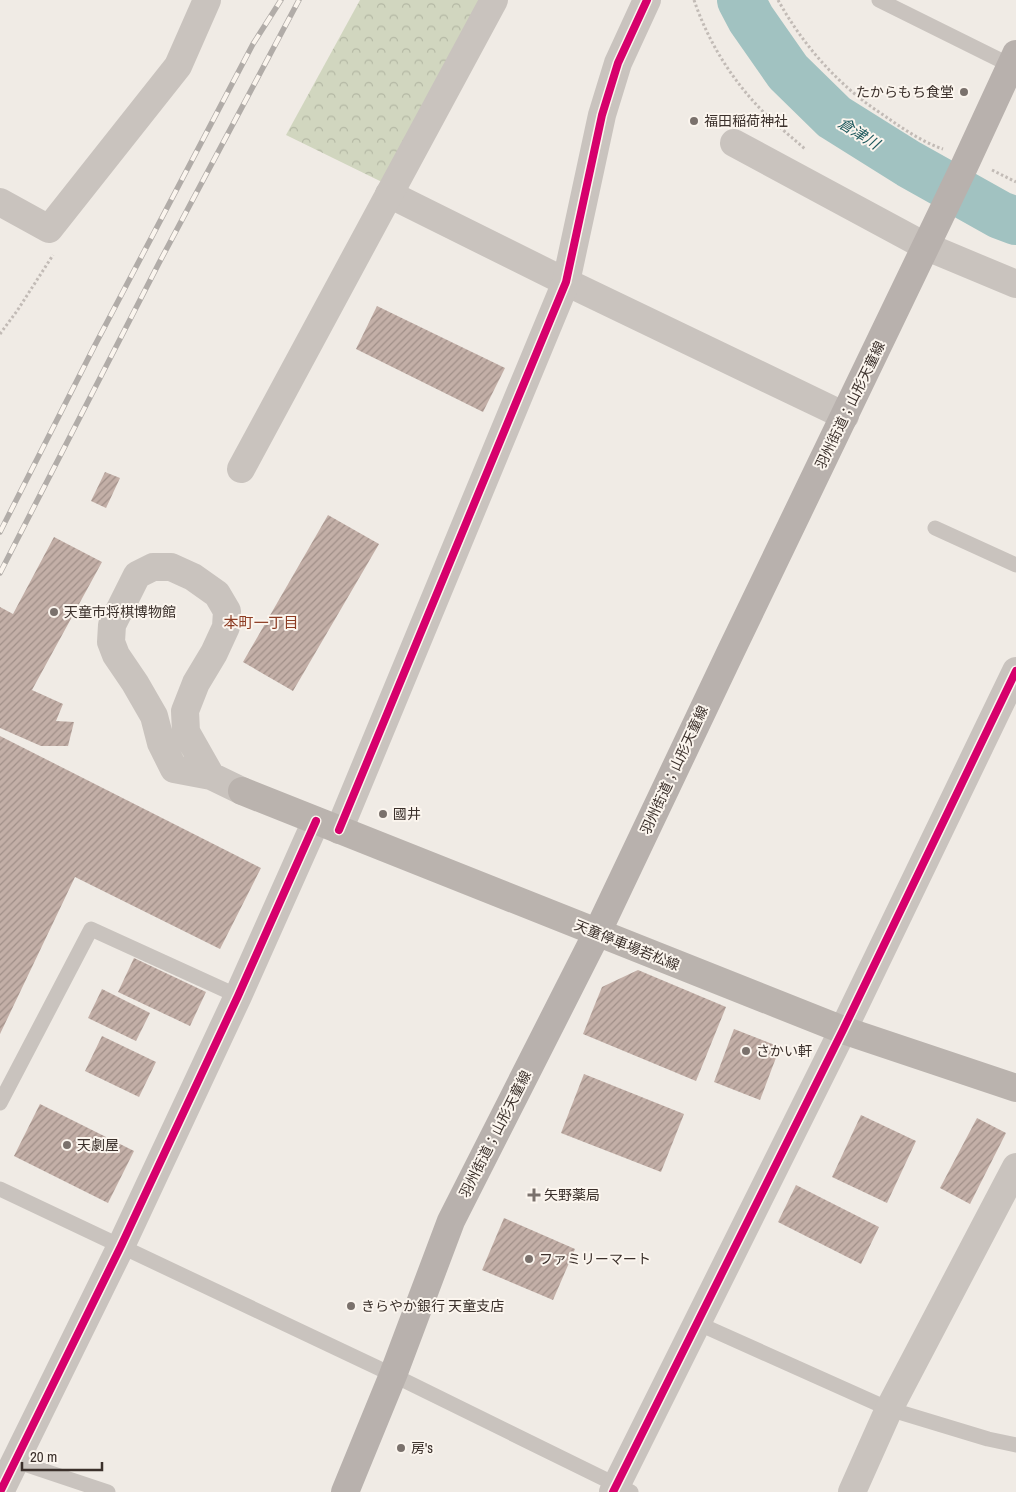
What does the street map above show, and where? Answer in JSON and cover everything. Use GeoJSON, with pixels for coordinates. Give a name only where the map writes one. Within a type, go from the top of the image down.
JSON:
{"type":"FeatureCollection","features":[{"type":"Feature","properties":{"kind":"main road","name":"羽州街道；山形天童線"},"geometry":{"type":"LineString","coordinates":[[345,1492],[393,1374],[451,1221],[597,933],[1014,62]]}},
{"type":"Feature","properties":{"kind":"main road","name":"天童停車場若松線"},"geometry":{"type":"LineString","coordinates":[[242,791],[843,1030],[1016,1088]]}},
{"type":"Feature","properties":{"kind":"street"},"geometry":{"type":"LineString","coordinates":[[0,202],[48,230],[178,66],[207,0]]}},
{"type":"Feature","properties":{"kind":"street"},"geometry":{"type":"LineString","coordinates":[[241,469],[494,0]]}},
{"type":"Feature","properties":{"kind":"street"},"geometry":{"type":"LineString","coordinates":[[0,1492],[121,1246],[238,996],[328,825],[566,282],[602,116],[618,62],[647,0]]}},
{"type":"Feature","properties":{"kind":"street"},"geometry":{"type":"LineString","coordinates":[[734,143],[1016,284]]}},
{"type":"Feature","properties":{"kind":"street"},"geometry":{"type":"LineString","coordinates":[[389,194],[566,282],[845,416]]}},
{"type":"Feature","properties":{"kind":"street"},"geometry":{"type":"LineString","coordinates":[[211,776],[186,732],[185,711],[196,683],[214,653],[226,627],[227,611],[217,594],[192,577],[171,567],[153,567],[137,575],[112,625],[111,642],[116,655],[154,716],[160,742],[174,769],[211,776],[242,791]]}},
{"type":"Feature","properties":{"kind":"street"},"geometry":{"type":"LineString","coordinates":[[620,1490],[697,1323],[843,1030],[1016,671]]}},
{"type":"Feature","properties":{"kind":"street"},"geometry":{"type":"LineString","coordinates":[[852,1492],[889,1409],[1016,1167]]}},
{"type":"Feature","properties":{"kind":"lane"},"geometry":{"type":"LineString","coordinates":[[879,0],[1014,62]]}},
{"type":"Feature","properties":{"kind":"lane"},"geometry":{"type":"LineString","coordinates":[[934,528],[1016,565]]}},
{"type":"Feature","properties":{"kind":"lane"},"geometry":{"type":"LineString","coordinates":[[0,1103],[91,929],[238,996]]}},
{"type":"Feature","properties":{"kind":"lane"},"geometry":{"type":"LineString","coordinates":[[0,1189],[393,1374],[620,1490]]}},
{"type":"Feature","properties":{"kind":"lane"},"geometry":{"type":"LineString","coordinates":[[697,1323],[889,1409],[1016,1445]]}},
{"type":"Feature","properties":{"kind":"lane"},"geometry":{"type":"LineString","coordinates":[[15,1461],[108,1492]]}},
{"type":"Feature","properties":{"kind":"path"},"geometry":{"type":"LineString","coordinates":[[694,0],[700,19],[718,54],[738,83],[755,104],[808,150]]}},
{"type":"Feature","properties":{"kind":"path"},"geometry":{"type":"LineString","coordinates":[[778,0],[797,31],[819,60],[861,100],[907,131],[965,164],[1016,182]]}},
{"type":"Feature","properties":{"kind":"green space"},"geometry":{"type":"Polygon","coordinates":[[[360,0],[481,0],[384,183],[286,135],[360,0]]]}},
{"type":"Feature","properties":{"kind":"building"},"geometry":{"type":"Polygon","coordinates":[[[377,306],[505,368],[483,412],[356,349],[377,306]]]}},
{"type":"Feature","properties":{"kind":"building"},"geometry":{"type":"Polygon","coordinates":[[[105,472],[120,478],[106,508],[91,501],[105,472]]]}},
{"type":"Feature","properties":{"kind":"building"},"geometry":{"type":"Polygon","coordinates":[[[328,515],[379,544],[293,691],[243,662],[328,515]]]}},
{"type":"Feature","properties":{"kind":"building"},"geometry":{"type":"Polygon","coordinates":[[[54,537],[102,562],[32,690],[63,704],[56,721],[74,722],[68,746],[41,746],[0,728],[0,607],[13,614],[54,537]]]}},
{"type":"Feature","properties":{"kind":"building"},"geometry":{"type":"Polygon","coordinates":[[[0,736],[261,868],[220,949],[75,877],[0,1034],[0,736]]]}},
{"type":"Feature","properties":{"kind":"building"},"geometry":{"type":"Polygon","coordinates":[[[134,958],[206,992],[190,1026],[118,992],[134,958]]]}},
{"type":"Feature","properties":{"kind":"building"},"geometry":{"type":"Polygon","coordinates":[[[638,970],[726,1007],[696,1081],[583,1034],[602,987],[638,970]]]}},
{"type":"Feature","properties":{"kind":"building"},"geometry":{"type":"Polygon","coordinates":[[[102,989],[150,1013],[136,1041],[88,1018],[102,989]]]}},
{"type":"Feature","properties":{"kind":"building"},"geometry":{"type":"Polygon","coordinates":[[[734,1029],[780,1047],[760,1100],[714,1082],[734,1029]]]}},
{"type":"Feature","properties":{"kind":"building"},"geometry":{"type":"Polygon","coordinates":[[[102,1036],[156,1062],[139,1097],[85,1071],[102,1036]]]}},
{"type":"Feature","properties":{"kind":"building"},"geometry":{"type":"Polygon","coordinates":[[[584,1074],[684,1114],[661,1172],[561,1133],[584,1074]]]}},
{"type":"Feature","properties":{"kind":"building"},"geometry":{"type":"Polygon","coordinates":[[[40,1104],[134,1151],[108,1203],[14,1156],[40,1104]]]}},
{"type":"Feature","properties":{"kind":"building"},"geometry":{"type":"Polygon","coordinates":[[[861,1115],[916,1141],[887,1203],[832,1177],[861,1115]]]}},
{"type":"Feature","properties":{"kind":"building"},"geometry":{"type":"Polygon","coordinates":[[[977,1118],[1006,1133],[970,1204],[940,1188],[977,1118]]]}},
{"type":"Feature","properties":{"kind":"building"},"geometry":{"type":"Polygon","coordinates":[[[796,1185],[879,1227],[861,1264],[778,1222],[796,1185]]]}},
{"type":"Feature","properties":{"kind":"building","name":"ファミリーマート"},"geometry":{"type":"Polygon","coordinates":[[[504,1218],[575,1249],[553,1300],[482,1270],[504,1218]]]}},
{"type":"Feature","properties":{"kind":"waterway","name":"倉津川"},"geometry":{"type":"LineString","coordinates":[[741,0],[751,19],[788,72],[834,117],[909,164],[1000,215],[1016,221]]}},
{"type":"Feature","properties":{"kind":"railway"},"geometry":{"type":"LineString","coordinates":[[0,532],[94,347],[253,44],[281,0]]}},
{"type":"Feature","properties":{"kind":"railway"},"geometry":{"type":"LineString","coordinates":[[0,573],[159,263],[299,0]]}},
{"type":"Feature","properties":{"kind":"cycle path"},"geometry":{"type":"LineString","coordinates":[[339,830],[566,282],[602,115],[618,63],[647,0]]}},
{"type":"Feature","properties":{"kind":"cycle path"},"geometry":{"type":"LineString","coordinates":[[613,1492],[843,1030],[1016,671]]}},
{"type":"Feature","properties":{"kind":"cycle path"},"geometry":{"type":"LineString","coordinates":[[0,1492],[121,1246],[238,996],[316,821]]}},
{"type":"Feature","properties":{"kind":"place","name":"たからもち食堂"},"geometry":{"type":"Point","coordinates":[964,92]}},
{"type":"Feature","properties":{"kind":"place","name":"福田稲荷神社"},"geometry":{"type":"Point","coordinates":[694,121]}},
{"type":"Feature","properties":{"kind":"place","name":"天童市将棋博物館"},"geometry":{"type":"Point","coordinates":[54,612]}},
{"type":"Feature","properties":{"kind":"place","name":"國井"},"geometry":{"type":"Point","coordinates":[383,814]}},
{"type":"Feature","properties":{"kind":"place","name":"さかい軒"},"geometry":{"type":"Point","coordinates":[746,1051]}},
{"type":"Feature","properties":{"kind":"place","name":"天劇屋"},"geometry":{"type":"Point","coordinates":[67,1145]}},
{"type":"Feature","properties":{"kind":"place","name":"矢野薬局"},"geometry":{"type":"Point","coordinates":[534,1195]}},
{"type":"Feature","properties":{"kind":"place","name":"ファミリーマート"},"geometry":{"type":"Point","coordinates":[529,1259]}},
{"type":"Feature","properties":{"kind":"place","name":"きらやか銀行 天童支店"},"geometry":{"type":"Point","coordinates":[351,1306]}},
{"type":"Feature","properties":{"kind":"place","name":"房's"},"geometry":{"type":"Point","coordinates":[401,1448]}},
{"type":"Feature","properties":{"kind":"district","name":"本町一丁目"},"geometry":{"type":"Point","coordinates":[261,622]}}]}
